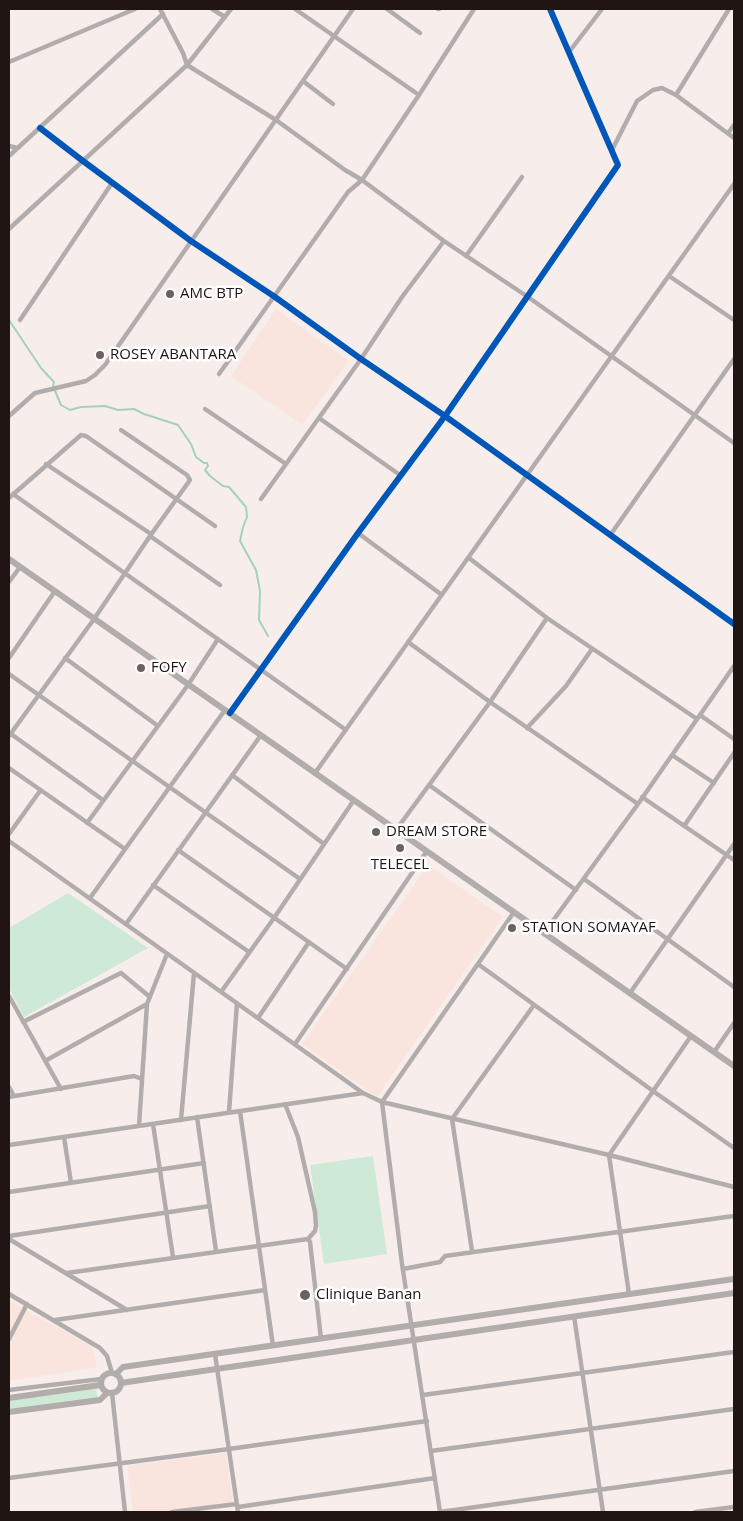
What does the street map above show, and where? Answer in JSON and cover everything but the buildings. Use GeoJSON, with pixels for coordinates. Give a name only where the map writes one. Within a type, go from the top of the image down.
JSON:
{"type":"FeatureCollection","features":[{"type":"Feature","properties":{"kind":"main road"},"geometry":{"type":"LineString","coordinates":[[9,559],[734,1066]]}},
{"type":"Feature","properties":{"kind":"main road"},"geometry":{"type":"LineString","coordinates":[[110,1393],[102,1390],[101,1382],[106,1374],[114,1373],[123,1368],[734,1279]]}},
{"type":"Feature","properties":{"kind":"main road"},"geometry":{"type":"LineString","coordinates":[[121,1383],[734,1293]]}},
{"type":"Feature","properties":{"kind":"main road"},"geometry":{"type":"LineString","coordinates":[[9,1412],[100,1400],[120,1388],[120,1378],[114,1373]]}},
{"type":"Feature","properties":{"kind":"main road"},"geometry":{"type":"LineString","coordinates":[[9,1398],[101,1382]]}},
{"type":"Feature","properties":{"kind":"street"},"geometry":{"type":"LineString","coordinates":[[9,62],[135,9]]}},
{"type":"Feature","properties":{"kind":"street"},"geometry":{"type":"LineString","coordinates":[[160,9],[184,53],[187,65],[276,120],[362,180],[444,241],[528,297],[734,443]]}},
{"type":"Feature","properties":{"kind":"street"},"geometry":{"type":"LineString","coordinates":[[212,9],[225,17]]}},
{"type":"Feature","properties":{"kind":"street"},"geometry":{"type":"LineString","coordinates":[[9,229],[187,65],[231,9]]}},
{"type":"Feature","properties":{"kind":"street"},"geometry":{"type":"LineString","coordinates":[[295,9],[419,96]]}},
{"type":"Feature","properties":{"kind":"street"},"geometry":{"type":"LineString","coordinates":[[9,416],[28,398],[43,390],[86,381],[105,365],[353,9]]}},
{"type":"Feature","properties":{"kind":"street"},"geometry":{"type":"LineString","coordinates":[[387,9],[420,33]]}},
{"type":"Feature","properties":{"kind":"street"},"geometry":{"type":"LineString","coordinates":[[219,374],[348,192],[362,180],[419,96],[474,9]]}},
{"type":"Feature","properties":{"kind":"street"},"geometry":{"type":"LineString","coordinates":[[90,898],[169,787],[261,670],[400,475],[445,416],[618,166],[550,9]]}},
{"type":"Feature","properties":{"kind":"street"},"geometry":{"type":"LineString","coordinates":[[569,52],[602,9]]}},
{"type":"Feature","properties":{"kind":"street"},"geometry":{"type":"LineString","coordinates":[[676,95],[729,9]]}},
{"type":"Feature","properties":{"kind":"street"},"geometry":{"type":"LineString","coordinates":[[9,156],[163,14]]}},
{"type":"Feature","properties":{"kind":"street"},"geometry":{"type":"LineString","coordinates":[[303,81],[332,104]]}},
{"type":"Feature","properties":{"kind":"street"},"geometry":{"type":"LineString","coordinates":[[612,150],[637,101],[653,90],[662,88],[676,95],[734,138]]}},
{"type":"Feature","properties":{"kind":"street"},"geometry":{"type":"LineString","coordinates":[[728,133],[734,125]]}},
{"type":"Feature","properties":{"kind":"street"},"geometry":{"type":"LineString","coordinates":[[40,128],[191,241],[275,297],[445,416],[734,624]]}},
{"type":"Feature","properties":{"kind":"street"},"geometry":{"type":"LineString","coordinates":[[9,146],[18,148]]}},
{"type":"Feature","properties":{"kind":"street"},"geometry":{"type":"LineString","coordinates":[[466,256],[522,178]]}},
{"type":"Feature","properties":{"kind":"street"},"geometry":{"type":"LineString","coordinates":[[20,320],[112,183]]}},
{"type":"Feature","properties":{"kind":"street"},"geometry":{"type":"LineString","coordinates":[[315,773],[734,184]]}},
{"type":"Feature","properties":{"kind":"street"},"geometry":{"type":"LineString","coordinates":[[261,500],[361,359],[402,297],[444,241]]}},
{"type":"Feature","properties":{"kind":"street"},"geometry":{"type":"LineString","coordinates":[[669,276],[734,320]]}},
{"type":"Feature","properties":{"kind":"street"},"geometry":{"type":"LineString","coordinates":[[611,534],[734,358]]}},
{"type":"Feature","properties":{"kind":"street"},"geometry":{"type":"LineString","coordinates":[[205,409],[286,464]]}},
{"type":"Feature","properties":{"kind":"street"},"geometry":{"type":"LineString","coordinates":[[319,418],[400,475]]}},
{"type":"Feature","properties":{"kind":"street"},"geometry":{"type":"LineString","coordinates":[[103,800],[10,735],[94,619],[150,535],[190,480],[190,477],[121,430]]}},
{"type":"Feature","properties":{"kind":"street"},"geometry":{"type":"LineString","coordinates":[[215,526],[86,436],[81,435],[75,438],[11,496],[346,730]]}},
{"type":"Feature","properties":{"kind":"street"},"geometry":{"type":"LineString","coordinates":[[46,464],[220,585]]}},
{"type":"Feature","properties":{"kind":"street"},"geometry":{"type":"LineString","coordinates":[[358,533],[442,595]]}},
{"type":"Feature","properties":{"kind":"street"},"geometry":{"type":"LineString","coordinates":[[468,558],[547,618],[592,649],[734,739]]}},
{"type":"Feature","properties":{"kind":"street"},"geometry":{"type":"LineString","coordinates":[[9,582],[20,566]]}},
{"type":"Feature","properties":{"kind":"street"},"geometry":{"type":"LineString","coordinates":[[9,658],[55,591]]}},
{"type":"Feature","properties":{"kind":"street"},"geometry":{"type":"LineString","coordinates":[[396,830],[490,702],[547,618]]}},
{"type":"Feature","properties":{"kind":"street"},"geometry":{"type":"LineString","coordinates":[[87,823],[131,760],[188,685],[218,639]]}},
{"type":"Feature","properties":{"kind":"street"},"geometry":{"type":"LineString","coordinates":[[408,642],[490,702],[638,804]]}},
{"type":"Feature","properties":{"kind":"street"},"geometry":{"type":"LineString","coordinates":[[527,728],[566,686],[592,649]]}},
{"type":"Feature","properties":{"kind":"street"},"geometry":{"type":"LineString","coordinates":[[64,658],[158,726]]}},
{"type":"Feature","properties":{"kind":"street"},"geometry":{"type":"LineString","coordinates":[[544,933],[584,880],[734,666]]}},
{"type":"Feature","properties":{"kind":"street"},"geometry":{"type":"LineString","coordinates":[[9,674],[300,879]]}},
{"type":"Feature","properties":{"kind":"street"},"geometry":{"type":"LineString","coordinates":[[126,924],[261,735]]}},
{"type":"Feature","properties":{"kind":"street"},"geometry":{"type":"LineString","coordinates":[[684,826],[734,754]]}},
{"type":"Feature","properties":{"kind":"street"},"geometry":{"type":"LineString","coordinates":[[672,755],[714,783]]}},
{"type":"Feature","properties":{"kind":"street"},"geometry":{"type":"LineString","coordinates":[[9,768],[125,849]]}},
{"type":"Feature","properties":{"kind":"street"},"geometry":{"type":"LineString","coordinates":[[232,775],[324,844]]}},
{"type":"Feature","properties":{"kind":"street"},"geometry":{"type":"LineString","coordinates":[[429,785],[576,890]]}},
{"type":"Feature","properties":{"kind":"street"},"geometry":{"type":"LineString","coordinates":[[9,834],[40,791]]}},
{"type":"Feature","properties":{"kind":"street"},"geometry":{"type":"LineString","coordinates":[[642,797],[734,860]]}},
{"type":"Feature","properties":{"kind":"street"},"geometry":{"type":"LineString","coordinates":[[221,992],[354,800]]}},
{"type":"Feature","properties":{"kind":"street"},"geometry":{"type":"LineString","coordinates":[[9,841],[363,1093],[382,1102],[609,1155],[734,1187]]}},
{"type":"Feature","properties":{"kind":"street"},"geometry":{"type":"LineString","coordinates":[[630,993],[734,844]]}},
{"type":"Feature","properties":{"kind":"street"},"geometry":{"type":"LineString","coordinates":[[178,850],[347,969]]}},
{"type":"Feature","properties":{"kind":"street"},"geometry":{"type":"LineString","coordinates":[[295,1044],[427,852]]}},
{"type":"Feature","properties":{"kind":"street"},"geometry":{"type":"LineString","coordinates":[[584,880],[734,987]]}},
{"type":"Feature","properties":{"kind":"street"},"geometry":{"type":"LineString","coordinates":[[153,885],[248,952]]}},
{"type":"Feature","properties":{"kind":"street"},"geometry":{"type":"LineString","coordinates":[[514,912],[382,1102],[403,1269],[440,1512],[734,1471]]}},
{"type":"Feature","properties":{"kind":"street"},"geometry":{"type":"LineString","coordinates":[[258,1018],[309,942]]}},
{"type":"Feature","properties":{"kind":"street"},"geometry":{"type":"LineString","coordinates":[[139,1126],[147,1004],[168,954]]}},
{"type":"Feature","properties":{"kind":"street"},"geometry":{"type":"LineString","coordinates":[[478,964],[734,1148]]}},
{"type":"Feature","properties":{"kind":"street"},"geometry":{"type":"LineString","coordinates":[[23,1022],[121,973],[150,997]]}},
{"type":"Feature","properties":{"kind":"street"},"geometry":{"type":"LineString","coordinates":[[180,1120],[194,973]]}},
{"type":"Feature","properties":{"kind":"street"},"geometry":{"type":"LineString","coordinates":[[9,996],[61,1089]]}},
{"type":"Feature","properties":{"kind":"street"},"geometry":{"type":"LineString","coordinates":[[45,1061],[147,1004]]}},
{"type":"Feature","properties":{"kind":"street"},"geometry":{"type":"LineString","coordinates":[[230,1112],[238,1004]]}},
{"type":"Feature","properties":{"kind":"street"},"geometry":{"type":"LineString","coordinates":[[472,1251],[452,1119],[534,1005]]}},
{"type":"Feature","properties":{"kind":"street"},"geometry":{"type":"LineString","coordinates":[[714,1052],[734,1023]]}},
{"type":"Feature","properties":{"kind":"street"},"geometry":{"type":"LineString","coordinates":[[629,1294],[609,1155],[691,1036]]}},
{"type":"Feature","properties":{"kind":"street"},"geometry":{"type":"LineString","coordinates":[[9,1087],[11,1096],[134,1076],[142,1079]]}},
{"type":"Feature","properties":{"kind":"street"},"geometry":{"type":"LineString","coordinates":[[9,1145],[363,1093]]}},
{"type":"Feature","properties":{"kind":"street"},"geometry":{"type":"LineString","coordinates":[[67,1273],[308,1239],[316,1226],[314,1212],[298,1137],[284,1104]]}},
{"type":"Feature","properties":{"kind":"street"},"geometry":{"type":"LineString","coordinates":[[240,1111],[273,1346]]}},
{"type":"Feature","properties":{"kind":"street"},"geometry":{"type":"LineString","coordinates":[[197,1117],[216,1251]]}},
{"type":"Feature","properties":{"kind":"street"},"geometry":{"type":"LineString","coordinates":[[153,1124],[173,1258]]}},
{"type":"Feature","properties":{"kind":"street"},"geometry":{"type":"LineString","coordinates":[[64,1137],[71,1183]]}},
{"type":"Feature","properties":{"kind":"street"},"geometry":{"type":"LineString","coordinates":[[9,1192],[204,1163]]}},
{"type":"Feature","properties":{"kind":"street"},"geometry":{"type":"LineString","coordinates":[[9,1237],[210,1206]]}},
{"type":"Feature","properties":{"kind":"street"},"geometry":{"type":"LineString","coordinates":[[403,1269],[440,1262],[444,1256],[472,1251],[620,1233],[734,1216]]}},
{"type":"Feature","properties":{"kind":"street"},"geometry":{"type":"LineString","coordinates":[[9,1237],[127,1310]]}},
{"type":"Feature","properties":{"kind":"street"},"geometry":{"type":"LineString","coordinates":[[308,1239],[310,1242],[321,1339]]}},
{"type":"Feature","properties":{"kind":"street"},"geometry":{"type":"LineString","coordinates":[[55,1320],[265,1290]]}},
{"type":"Feature","properties":{"kind":"street"},"geometry":{"type":"LineString","coordinates":[[9,1294],[104,1351],[114,1373]]}},
{"type":"Feature","properties":{"kind":"street"},"geometry":{"type":"LineString","coordinates":[[9,1339],[27,1304]]}},
{"type":"Feature","properties":{"kind":"street"},"geometry":{"type":"LineString","coordinates":[[574,1316],[603,1512]]}},
{"type":"Feature","properties":{"kind":"street"},"geometry":{"type":"LineString","coordinates":[[423,1394],[734,1352]]}},
{"type":"Feature","properties":{"kind":"street"},"geometry":{"type":"LineString","coordinates":[[215,1354],[238,1508]]}},
{"type":"Feature","properties":{"kind":"street"},"geometry":{"type":"LineString","coordinates":[[9,1390],[101,1382]]}},
{"type":"Feature","properties":{"kind":"street"},"geometry":{"type":"LineString","coordinates":[[110,1393],[121,1464],[125,1512]]}},
{"type":"Feature","properties":{"kind":"street"},"geometry":{"type":"LineString","coordinates":[[431,1451],[734,1409]]}},
{"type":"Feature","properties":{"kind":"street"},"geometry":{"type":"LineString","coordinates":[[9,1478],[426,1421]]}},
{"type":"Feature","properties":{"kind":"street"},"geometry":{"type":"LineString","coordinates":[[172,1512],[238,1508],[435,1478]]}},
{"type":"Feature","properties":{"kind":"street"},"geometry":{"type":"LineString","coordinates":[[695,1512],[734,1507]]}},
{"type":"Feature","properties":{"kind":"shaded area"},"geometry":{"type":"Polygon","coordinates":[[[276,309],[349,361],[302,425],[231,376],[276,309]]]}},
{"type":"Feature","properties":{"kind":"shaded area"},"geometry":{"type":"Polygon","coordinates":[[[428,865],[503,917],[377,1097],[302,1044],[428,865]]]}},
{"type":"Feature","properties":{"kind":"shaded area"},"geometry":{"type":"Polygon","coordinates":[[[9,1301],[93,1347],[97,1367],[9,1381],[9,1301]]]}},
{"type":"Feature","properties":{"kind":"shaded area"},"geometry":{"type":"Polygon","coordinates":[[[226,1453],[233,1504],[171,1512],[133,1512],[127,1466],[226,1453]]]}},
{"type":"Feature","properties":{"kind":"green space"},"geometry":{"type":"Polygon","coordinates":[[[68,893],[148,948],[24,1017],[9,988],[9,928],[68,893]]]}},
{"type":"Feature","properties":{"kind":"green space"},"geometry":{"type":"Polygon","coordinates":[[[373,1156],[387,1254],[324,1264],[310,1165],[373,1156]]]}},
{"type":"Feature","properties":{"kind":"green space"},"geometry":{"type":"Polygon","coordinates":[[[96,1388],[98,1398],[9,1410],[9,1400],[96,1388]]]}},
{"type":"Feature","properties":{"kind":"waterway"},"geometry":{"type":"LineString","coordinates":[[9,320],[41,368],[54,382],[53,386],[61,405],[70,410],[81,407],[105,406],[118,410],[134,409],[178,425],[191,444],[196,457],[207,463],[208,466],[205,470],[223,486],[229,487],[246,507],[247,517],[240,541],[256,570],[260,591],[259,620],[268,636]]}},
{"type":"Feature","properties":{"kind":"cycle path"},"geometry":{"type":"LineString","coordinates":[[230,713],[358,533],[445,416],[618,165],[550,9]]}},
{"type":"Feature","properties":{"kind":"cycle path"},"geometry":{"type":"LineString","coordinates":[[40,128],[191,241],[275,297],[445,416],[734,624]]}},
{"type":"Feature","properties":{"kind":"place","name":"AMC BTP"},"geometry":{"type":"Point","coordinates":[170,294]}},
{"type":"Feature","properties":{"kind":"place","name":"ROSEY ABANTARA"},"geometry":{"type":"Point","coordinates":[100,355]}},
{"type":"Feature","properties":{"kind":"place","name":"FOFY"},"geometry":{"type":"Point","coordinates":[141,668]}},
{"type":"Feature","properties":{"kind":"place","name":"DREAM STORE"},"geometry":{"type":"Point","coordinates":[376,832]}},
{"type":"Feature","properties":{"kind":"place","name":"TELECEL"},"geometry":{"type":"Point","coordinates":[400,848]}},
{"type":"Feature","properties":{"kind":"place","name":"STATION SOMAYAF"},"geometry":{"type":"Point","coordinates":[512,928]}},
{"type":"Feature","properties":{"kind":"place","name":"Clinique Banan"},"geometry":{"type":"Point","coordinates":[305,1295]}}]}
